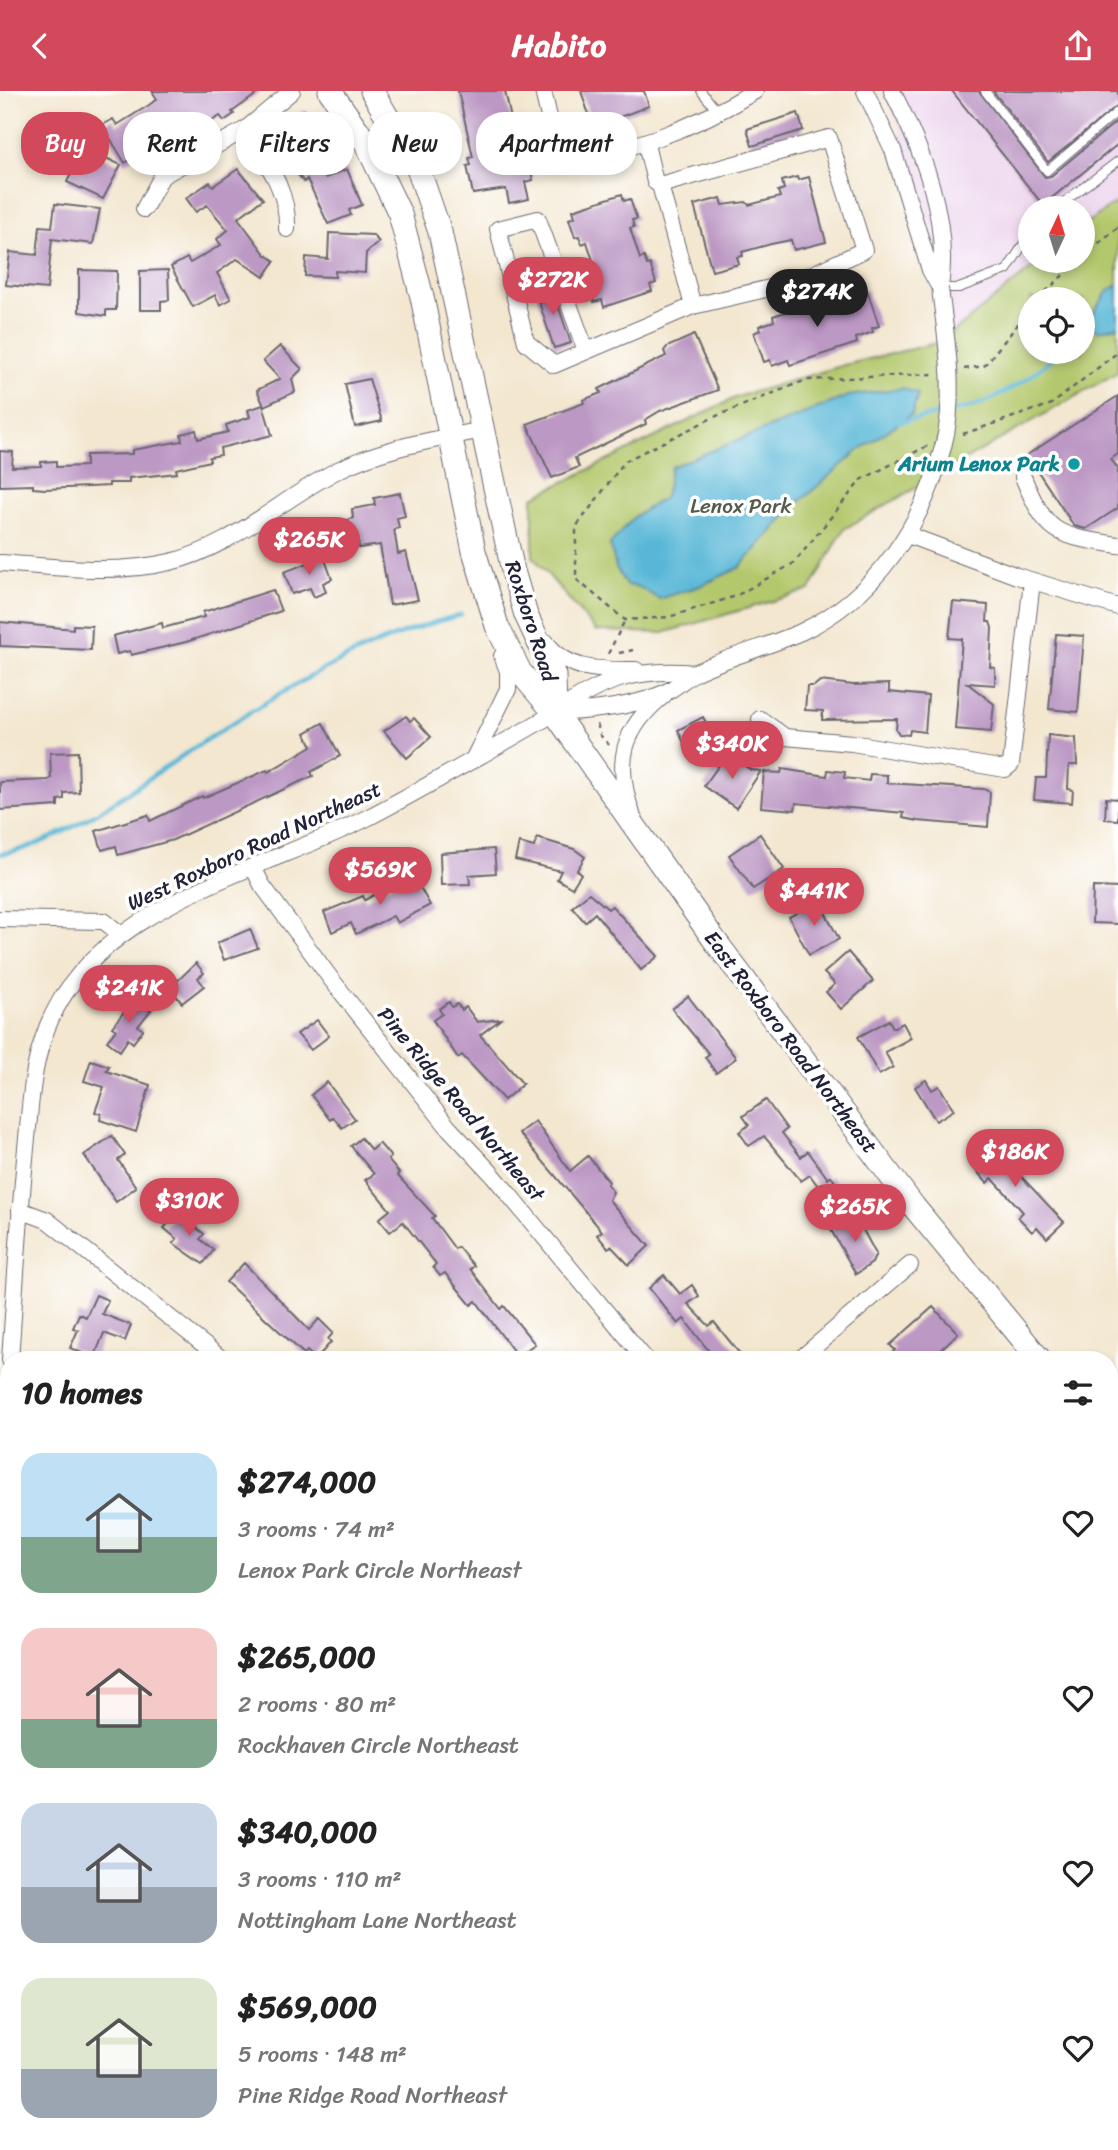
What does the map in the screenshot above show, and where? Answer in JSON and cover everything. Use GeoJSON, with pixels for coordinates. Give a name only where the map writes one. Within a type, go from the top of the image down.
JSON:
{"type":"FeatureCollection","features":[{"type":"Feature","properties":{"kind":"main road","name":"Roxboro Road"},"geometry":{"type":"LineString","coordinates":[[330,91],[365,141],[400,214],[422,297],[474,551],[497,626],[520,672],[555,713]]}},
{"type":"Feature","properties":{"kind":"main road","name":"Roxboro Road"},"geometry":{"type":"LineString","coordinates":[[372,91],[384,112]]}},
{"type":"Feature","properties":{"kind":"main road"},"geometry":{"type":"LineString","coordinates":[[390,91],[402,112]]}},
{"type":"Feature","properties":{"kind":"main road","name":"Roxboro Road"},"geometry":{"type":"LineString","coordinates":[[420,175],[440,232],[513,571],[526,615],[554,675],[555,713]]}},
{"type":"Feature","properties":{"kind":"main road","name":"East Roxboro Road Northeast"},"geometry":{"type":"LineString","coordinates":[[555,713],[713,938],[914,1207],[1033,1351]]}},
{"type":"Feature","properties":{"kind":"street"},"geometry":{"type":"LineString","coordinates":[[267,112],[292,91]]}},
{"type":"Feature","properties":{"kind":"street"},"geometry":{"type":"LineString","coordinates":[[542,91],[560,165],[646,144],[719,113],[755,91]]}},
{"type":"Feature","properties":{"kind":"street"},"geometry":{"type":"LineString","coordinates":[[865,91],[893,150],[930,270],[940,288]]}},
{"type":"Feature","properties":{"kind":"street"},"geometry":{"type":"LineString","coordinates":[[637,829],[626,796],[623,773],[627,736],[643,713],[694,673],[803,631],[834,613],[865,587],[908,535],[935,477],[949,416],[949,385],[940,288],[943,266],[932,191],[921,154],[892,91]]}},
{"type":"Feature","properties":{"kind":"street"},"geometry":{"type":"LineString","coordinates":[[144,209],[162,176],[236,135]]}},
{"type":"Feature","properties":{"kind":"street"},"geometry":{"type":"LineString","coordinates":[[586,351],[538,219],[498,229],[527,342],[554,365],[693,306],[796,282],[864,250],[829,138],[660,184],[655,182],[646,144]]}},
{"type":"Feature","properties":{"kind":"street"},"geometry":{"type":"LineString","coordinates":[[273,175],[288,211],[287,229]]}},
{"type":"Feature","properties":{"kind":"street"},"geometry":{"type":"LineString","coordinates":[[660,184],[693,306]]}},
{"type":"Feature","properties":{"kind":"street"},"geometry":{"type":"LineString","coordinates":[[0,563],[100,569],[172,561],[234,536],[341,468],[377,454],[482,431]]}},
{"type":"Feature","properties":{"kind":"street"},"geometry":{"type":"LineString","coordinates":[[1023,477],[1035,505],[1055,531],[1093,543],[1117,544]]}},
{"type":"Feature","properties":{"kind":"street"},"geometry":{"type":"LineString","coordinates":[[908,535],[1032,581],[1118,607]]}},
{"type":"Feature","properties":{"kind":"street"},"geometry":{"type":"LineString","coordinates":[[760,719],[785,737],[852,743],[1005,769],[1011,764],[1032,581]]}},
{"type":"Feature","properties":{"kind":"street"},"geometry":{"type":"LineString","coordinates":[[526,615],[555,655],[578,667],[660,669],[694,673]]}},
{"type":"Feature","properties":{"kind":"street"},"geometry":{"type":"LineString","coordinates":[[473,760],[508,689],[508,671],[498,647],[497,626]]}},
{"type":"Feature","properties":{"kind":"street","name":"West Roxboro Road Northeast"},"geometry":{"type":"LineString","coordinates":[[9,1351],[6,1328],[33,1080],[43,1038],[72,983],[121,934],[176,903],[363,819],[555,713],[583,692],[660,669]]}},
{"type":"Feature","properties":{"kind":"street"},"geometry":{"type":"LineString","coordinates":[[555,713],[592,711],[668,691]]}},
{"type":"Feature","properties":{"kind":"street","name":"Pine Ridge Road Northeast"},"geometry":{"type":"LineString","coordinates":[[253,867],[331,979],[431,1106],[638,1351]]}},
{"type":"Feature","properties":{"kind":"street"},"geometry":{"type":"LineString","coordinates":[[0,919],[104,921],[121,934]]}},
{"type":"Feature","properties":{"kind":"street"},"geometry":{"type":"LineString","coordinates":[[20,1210],[47,1220],[212,1351]]}},
{"type":"Feature","properties":{"kind":"street"},"geometry":{"type":"LineString","coordinates":[[810,1351],[910,1265]]}},
{"type":"Feature","properties":{"kind":"lane"},"geometry":{"type":"LineString","coordinates":[[701,91],[719,113]]}},
{"type":"Feature","properties":{"kind":"lane"},"geometry":{"type":"LineString","coordinates":[[985,91],[1047,171],[1118,111]]}},
{"type":"Feature","properties":{"kind":"lane"},"geometry":{"type":"LineString","coordinates":[[1072,196],[1118,161]]}},
{"type":"Feature","properties":{"kind":"lane"},"geometry":{"type":"LineString","coordinates":[[940,288],[959,288],[1007,271],[1018,253]]}},
{"type":"Feature","properties":{"kind":"path"},"geometry":{"type":"LineString","coordinates":[[1096,245],[1118,227]]}},
{"type":"Feature","properties":{"kind":"path"},"geometry":{"type":"LineString","coordinates":[[1051,287],[1065,273]]}},
{"type":"Feature","properties":{"kind":"path"},"geometry":{"type":"LineString","coordinates":[[957,370],[984,366],[1018,324]]}},
{"type":"Feature","properties":{"kind":"path"},"geometry":{"type":"LineString","coordinates":[[943,373],[806,380],[714,417],[625,461],[576,527],[576,579],[625,620],[669,617],[736,596],[794,563],[861,479],[944,443],[1052,404],[1118,352]]}},
{"type":"Feature","properties":{"kind":"path"},"geometry":{"type":"LineString","coordinates":[[625,620],[607,655],[633,650]]}},
{"type":"Feature","properties":{"kind":"path"},"geometry":{"type":"LineString","coordinates":[[596,717],[600,735],[615,750]]}},
{"type":"Feature","properties":{"kind":"shaded area"},"geometry":{"type":"Polygon","coordinates":[[[882,91],[1118,91],[1118,201],[1096,217],[1096,196],[1018,196],[1018,273],[1026,273],[941,342],[927,224],[898,123],[882,91]]]}},
{"type":"Feature","properties":{"kind":"green space","name":"Lenox Park"},"geometry":{"type":"Polygon","coordinates":[[[1118,201],[1118,372],[844,529],[810,590],[663,633],[596,631],[533,557],[533,497],[737,397],[844,365],[941,342],[1026,273],[1096,273],[1096,217],[1118,201]]]}},
{"type":"Feature","properties":{"kind":"water"},"geometry":{"type":"Polygon","coordinates":[[[1118,285],[1118,326],[1098,331],[1095,329],[1095,310],[1108,291],[1118,285]]]}},
{"type":"Feature","properties":{"kind":"water"},"geometry":{"type":"Polygon","coordinates":[[[903,388],[918,394],[912,414],[858,451],[796,505],[739,568],[700,586],[659,599],[639,587],[626,585],[616,568],[610,544],[634,517],[665,497],[671,467],[848,396],[903,388]]]}},
{"type":"Feature","properties":{"kind":"building"},"geometry":{"type":"Polygon","coordinates":[[[152,91],[261,91],[224,121],[222,112],[138,112],[157,99],[152,91]]]}},
{"type":"Feature","properties":{"kind":"building"},"geometry":{"type":"Polygon","coordinates":[[[458,91],[505,91],[510,112],[476,112],[476,175],[532,175],[533,180],[525,182],[529,199],[509,203],[506,189],[473,194],[467,166],[471,165],[469,158],[473,157],[458,91]]]}},
{"type":"Feature","properties":{"kind":"building"},"geometry":{"type":"Polygon","coordinates":[[[581,91],[644,91],[649,106],[633,112],[588,112],[581,91]]]}},
{"type":"Feature","properties":{"kind":"building"},"geometry":{"type":"Polygon","coordinates":[[[952,91],[979,91],[1045,177],[1051,176],[1118,120],[1118,144],[1054,196],[1036,196],[952,91]]]}},
{"type":"Feature","properties":{"kind":"building"},"geometry":{"type":"Polygon","coordinates":[[[993,91],[1118,91],[1118,105],[1048,162],[993,91]]]}},
{"type":"Feature","properties":{"kind":"building"},"geometry":{"type":"Polygon","coordinates":[[[798,113],[803,130],[752,146],[747,129],[798,113]]]}},
{"type":"Feature","properties":{"kind":"building"},"geometry":{"type":"Polygon","coordinates":[[[113,119],[117,125],[123,121],[123,160],[109,137],[109,121],[113,119]]]}},
{"type":"Feature","properties":{"kind":"building"},"geometry":{"type":"Polygon","coordinates":[[[109,159],[121,165],[103,199],[67,182],[70,175],[109,175],[109,159]]]}},
{"type":"Feature","properties":{"kind":"building"},"geometry":{"type":"Polygon","coordinates":[[[236,170],[236,175],[243,175],[263,199],[238,218],[265,254],[275,261],[264,277],[237,259],[217,273],[231,299],[220,305],[215,295],[193,307],[171,267],[187,258],[190,263],[221,245],[217,239],[228,230],[207,205],[196,212],[186,198],[210,182],[213,186],[236,170]]]}},
{"type":"Feature","properties":{"kind":"building"},"geometry":{"type":"Polygon","coordinates":[[[298,175],[323,175],[325,178],[350,175],[362,205],[349,210],[351,215],[328,224],[307,179],[304,182],[298,175]]]}},
{"type":"Feature","properties":{"kind":"building"},"geometry":{"type":"Polygon","coordinates":[[[797,177],[798,180],[809,177],[826,242],[794,250],[791,240],[771,244],[742,252],[743,256],[737,257],[739,264],[712,271],[694,205],[721,198],[723,205],[746,202],[749,205],[780,197],[778,191],[784,189],[782,181],[797,177]]]}},
{"type":"Feature","properties":{"kind":"building"},"geometry":{"type":"Polygon","coordinates":[[[622,194],[624,201],[630,199],[637,219],[632,220],[634,227],[630,228],[640,259],[644,257],[647,265],[650,264],[656,283],[650,285],[652,291],[604,307],[602,300],[594,302],[588,283],[594,281],[592,274],[597,273],[587,242],[582,244],[579,236],[575,237],[569,219],[575,217],[573,210],[622,194]]]}},
{"type":"Feature","properties":{"kind":"building"},"geometry":{"type":"Polygon","coordinates":[[[55,204],[100,209],[93,244],[52,239],[47,289],[6,285],[10,252],[37,255],[40,226],[52,227],[55,204]]]}},
{"type":"Feature","properties":{"kind":"building"},"geometry":{"type":"Polygon","coordinates":[[[329,233],[373,235],[379,242],[366,253],[365,273],[335,271],[335,277],[305,276],[306,257],[328,259],[329,233]]]}},
{"type":"Feature","properties":{"kind":"building"},"geometry":{"type":"Polygon","coordinates":[[[79,270],[117,271],[116,310],[106,310],[106,316],[79,312],[79,270]]]}},
{"type":"Feature","properties":{"kind":"building"},"geometry":{"type":"Polygon","coordinates":[[[168,270],[169,300],[161,301],[161,310],[140,310],[140,271],[168,270]]]}},
{"type":"Feature","properties":{"kind":"building"},"geometry":{"type":"Polygon","coordinates":[[[551,285],[571,343],[554,348],[535,290],[551,285]]]}},
{"type":"Feature","properties":{"kind":"building"},"geometry":{"type":"Polygon","coordinates":[[[867,290],[879,326],[872,328],[873,332],[856,338],[857,343],[790,365],[788,360],[772,366],[770,360],[764,362],[754,333],[760,330],[759,326],[774,321],[773,316],[841,294],[843,298],[867,290]]]}},
{"type":"Feature","properties":{"kind":"building"},"geometry":{"type":"Polygon","coordinates":[[[694,335],[718,390],[660,411],[645,420],[646,424],[575,458],[579,467],[552,478],[527,424],[584,403],[583,400],[601,393],[599,389],[666,356],[664,351],[667,347],[694,335]]]}},
{"type":"Feature","properties":{"kind":"building"},"geometry":{"type":"Polygon","coordinates":[[[280,346],[302,369],[292,379],[295,392],[264,406],[257,390],[280,379],[263,361],[280,346]]]}},
{"type":"Feature","properties":{"kind":"building"},"geometry":{"type":"Polygon","coordinates":[[[369,379],[382,421],[355,427],[345,384],[369,379]]]}},
{"type":"Feature","properties":{"kind":"building","name":"Arium Lenox Park"},"geometry":{"type":"Polygon","coordinates":[[[1118,396],[1118,454],[1111,459],[1118,469],[1118,508],[1086,529],[1074,526],[1027,455],[1118,396]]]}},
{"type":"Feature","properties":{"kind":"building"},"geometry":{"type":"Polygon","coordinates":[[[263,405],[272,435],[220,448],[221,455],[209,457],[210,461],[176,469],[177,473],[129,478],[129,483],[109,483],[109,486],[45,489],[33,488],[33,485],[0,486],[0,451],[13,452],[12,467],[41,466],[41,462],[56,461],[56,467],[86,466],[86,455],[132,454],[132,450],[182,441],[181,434],[196,430],[198,439],[228,432],[226,425],[250,417],[248,410],[263,405]]]}},
{"type":"Feature","properties":{"kind":"building"},"geometry":{"type":"Polygon","coordinates":[[[400,493],[405,516],[397,518],[399,528],[394,529],[398,554],[406,552],[418,600],[390,605],[380,545],[359,548],[358,542],[351,544],[347,520],[353,518],[352,509],[375,505],[374,498],[400,493]]]}},
{"type":"Feature","properties":{"kind":"building"},"geometry":{"type":"Polygon","coordinates":[[[324,557],[332,579],[323,583],[326,592],[314,597],[310,588],[292,594],[284,572],[324,557]]]}},
{"type":"Feature","properties":{"kind":"building"},"geometry":{"type":"Polygon","coordinates":[[[273,590],[281,611],[186,642],[131,655],[130,651],[117,654],[113,636],[162,623],[163,628],[204,617],[203,612],[273,590]]]}},
{"type":"Feature","properties":{"kind":"building"},"geometry":{"type":"Polygon","coordinates":[[[953,602],[988,605],[987,622],[990,622],[992,628],[990,667],[995,668],[995,685],[967,683],[994,704],[991,732],[955,729],[962,639],[949,638],[953,602]]]}},
{"type":"Feature","properties":{"kind":"building"},"geometry":{"type":"Polygon","coordinates":[[[0,622],[73,629],[73,625],[92,626],[91,650],[0,646],[0,622]]]}},
{"type":"Feature","properties":{"kind":"building"},"geometry":{"type":"Polygon","coordinates":[[[1056,634],[1084,636],[1078,712],[1049,709],[1056,634]]]}},
{"type":"Feature","properties":{"kind":"building"},"geometry":{"type":"Polygon","coordinates":[[[820,681],[853,685],[889,684],[889,692],[928,696],[925,732],[910,730],[909,735],[899,734],[896,729],[897,719],[822,720],[823,711],[805,710],[807,686],[814,686],[820,681]]]}},
{"type":"Feature","properties":{"kind":"building"},"geometry":{"type":"Polygon","coordinates":[[[406,716],[410,721],[414,718],[431,737],[407,758],[384,731],[406,716]]]}},
{"type":"Feature","properties":{"kind":"building"},"geometry":{"type":"Polygon","coordinates":[[[703,717],[711,732],[716,730],[723,745],[692,761],[678,730],[703,717]]]}},
{"type":"Feature","properties":{"kind":"building"},"geometry":{"type":"Polygon","coordinates":[[[323,723],[340,756],[311,772],[313,776],[173,840],[118,855],[116,846],[102,850],[96,831],[148,815],[150,821],[202,796],[203,798],[267,770],[268,772],[312,746],[305,733],[323,723]]]}},
{"type":"Feature","properties":{"kind":"building"},"geometry":{"type":"Polygon","coordinates":[[[1048,735],[1076,738],[1077,765],[1069,765],[1068,789],[1073,790],[1072,803],[1034,800],[1036,778],[1046,778],[1048,735]]]}},
{"type":"Feature","properties":{"kind":"building"},"geometry":{"type":"Polygon","coordinates":[[[78,752],[79,792],[64,793],[64,799],[58,800],[58,806],[0,810],[0,782],[48,780],[51,778],[50,753],[78,752]]]}},
{"type":"Feature","properties":{"kind":"building"},"geometry":{"type":"Polygon","coordinates":[[[727,754],[751,770],[761,771],[736,808],[704,786],[727,754]]]}},
{"type":"Feature","properties":{"kind":"building"},"geometry":{"type":"Polygon","coordinates":[[[782,769],[827,776],[828,770],[845,772],[844,778],[869,781],[870,774],[887,775],[887,783],[984,789],[990,792],[988,827],[918,821],[903,818],[904,813],[796,803],[795,810],[761,807],[764,772],[781,773],[782,769]]]}},
{"type":"Feature","properties":{"kind":"building"},"geometry":{"type":"Polygon","coordinates":[[[1106,798],[1118,799],[1118,820],[1105,819],[1106,798]]]}},
{"type":"Feature","properties":{"kind":"building"},"geometry":{"type":"Polygon","coordinates":[[[760,834],[784,869],[753,889],[729,855],[760,834]]]}},
{"type":"Feature","properties":{"kind":"building"},"geometry":{"type":"Polygon","coordinates":[[[537,838],[574,849],[585,857],[577,870],[581,874],[572,888],[557,879],[561,871],[515,860],[519,843],[534,847],[537,838]]]}},
{"type":"Feature","properties":{"kind":"building"},"geometry":{"type":"Polygon","coordinates":[[[494,849],[496,873],[469,875],[470,884],[441,885],[440,853],[494,849]]]}},
{"type":"Feature","properties":{"kind":"building"},"geometry":{"type":"Polygon","coordinates":[[[412,873],[430,905],[397,923],[393,916],[356,934],[351,923],[332,932],[324,912],[363,896],[365,900],[412,873]]]}},
{"type":"Feature","properties":{"kind":"building"},"geometry":{"type":"Polygon","coordinates":[[[1093,887],[1118,888],[1118,924],[1092,923],[1093,887]]]}},
{"type":"Feature","properties":{"kind":"building"},"geometry":{"type":"Polygon","coordinates":[[[589,893],[608,909],[612,906],[658,956],[641,970],[595,913],[585,922],[572,907],[589,893]]]}},
{"type":"Feature","properties":{"kind":"building"},"geometry":{"type":"Polygon","coordinates":[[[819,901],[839,939],[809,955],[789,917],[819,901]]]}},
{"type":"Feature","properties":{"kind":"building"},"geometry":{"type":"Polygon","coordinates":[[[250,929],[258,948],[224,960],[217,943],[250,929]]]}},
{"type":"Feature","properties":{"kind":"building"},"geometry":{"type":"Polygon","coordinates":[[[848,952],[873,981],[841,1009],[826,992],[835,984],[824,973],[848,952]]]}},
{"type":"Feature","properties":{"kind":"building"},"geometry":{"type":"Polygon","coordinates":[[[196,963],[204,973],[198,978],[204,986],[182,1003],[170,988],[196,963]]]}},
{"type":"Feature","properties":{"kind":"building"},"geometry":{"type":"Polygon","coordinates":[[[688,996],[736,1058],[716,1073],[705,1057],[709,1054],[672,1009],[688,996]]]}},
{"type":"Feature","properties":{"kind":"building"},"geometry":{"type":"Polygon","coordinates":[[[135,998],[151,1010],[138,1026],[143,1030],[133,1043],[128,1039],[120,1051],[107,1041],[116,1030],[112,1027],[135,998]]]}},
{"type":"Feature","properties":{"kind":"building"},"geometry":{"type":"Polygon","coordinates":[[[449,1002],[452,1007],[457,1004],[462,1010],[466,1007],[477,1022],[501,1019],[480,1035],[523,1084],[504,1100],[462,1055],[458,1058],[433,1020],[442,1014],[439,1009],[449,1002]]]}},
{"type":"Feature","properties":{"kind":"building"},"geometry":{"type":"Polygon","coordinates":[[[317,1020],[329,1036],[311,1050],[297,1034],[317,1020]]]}},
{"type":"Feature","properties":{"kind":"building"},"geometry":{"type":"Polygon","coordinates":[[[889,1020],[893,1028],[903,1023],[911,1038],[885,1052],[893,1067],[879,1075],[858,1037],[889,1020]]]}},
{"type":"Feature","properties":{"kind":"building"},"geometry":{"type":"Polygon","coordinates":[[[91,1060],[109,1066],[106,1071],[150,1085],[136,1132],[100,1120],[101,1114],[95,1112],[104,1087],[84,1081],[91,1060]]]}},
{"type":"Feature","properties":{"kind":"building"},"geometry":{"type":"Polygon","coordinates":[[[926,1080],[932,1090],[939,1086],[954,1110],[936,1121],[915,1087],[926,1080]]]}},
{"type":"Feature","properties":{"kind":"building"},"geometry":{"type":"Polygon","coordinates":[[[327,1082],[355,1119],[342,1128],[333,1117],[330,1120],[311,1095],[327,1082]]]}},
{"type":"Feature","properties":{"kind":"building"},"geometry":{"type":"Polygon","coordinates":[[[766,1100],[787,1129],[782,1133],[801,1157],[808,1151],[828,1179],[831,1176],[839,1188],[826,1197],[810,1175],[801,1181],[764,1136],[749,1146],[739,1132],[749,1125],[743,1116],[766,1100]]]}},
{"type":"Feature","properties":{"kind":"building"},"geometry":{"type":"Polygon","coordinates":[[[535,1121],[570,1171],[588,1156],[609,1182],[607,1184],[613,1192],[609,1200],[649,1246],[629,1265],[597,1235],[602,1231],[519,1133],[535,1121]]]}},
{"type":"Feature","properties":{"kind":"building"},"geometry":{"type":"Polygon","coordinates":[[[112,1136],[125,1155],[118,1160],[136,1187],[116,1202],[84,1155],[112,1136]]]}},
{"type":"Feature","properties":{"kind":"building"},"geometry":{"type":"Polygon","coordinates":[[[984,1137],[1064,1222],[1047,1238],[1037,1227],[1032,1232],[1018,1217],[1023,1212],[992,1178],[987,1183],[973,1167],[978,1163],[968,1152],[984,1137]]]}},
{"type":"Feature","properties":{"kind":"building"},"geometry":{"type":"Polygon","coordinates":[[[361,1138],[371,1150],[379,1143],[391,1157],[388,1160],[399,1173],[397,1175],[435,1216],[432,1218],[455,1249],[458,1247],[474,1266],[470,1269],[501,1309],[504,1306],[535,1344],[524,1351],[513,1351],[476,1301],[471,1305],[445,1273],[440,1276],[433,1267],[436,1264],[403,1222],[390,1232],[379,1219],[390,1210],[365,1180],[374,1174],[351,1146],[361,1138]]]}},
{"type":"Feature","properties":{"kind":"building"},"geometry":{"type":"Polygon","coordinates":[[[177,1212],[204,1234],[200,1239],[214,1250],[203,1264],[173,1243],[177,1239],[164,1228],[177,1212]]]}},
{"type":"Feature","properties":{"kind":"building"},"geometry":{"type":"Polygon","coordinates":[[[855,1215],[876,1254],[872,1263],[856,1274],[831,1230],[855,1215]]]}},
{"type":"Feature","properties":{"kind":"building"},"geometry":{"type":"Polygon","coordinates":[[[244,1263],[309,1330],[319,1319],[333,1333],[328,1339],[331,1342],[323,1351],[301,1351],[226,1282],[244,1263]]]}},
{"type":"Feature","properties":{"kind":"building"},"geometry":{"type":"Polygon","coordinates":[[[664,1275],[680,1294],[692,1285],[699,1296],[688,1304],[709,1326],[714,1322],[738,1351],[709,1351],[684,1319],[678,1324],[649,1288],[664,1275]]]}},
{"type":"Feature","properties":{"kind":"building"},"geometry":{"type":"Polygon","coordinates":[[[96,1295],[108,1300],[102,1314],[131,1325],[125,1341],[104,1333],[97,1351],[77,1351],[70,1348],[78,1330],[73,1328],[79,1314],[86,1317],[96,1295]]]}},
{"type":"Feature","properties":{"kind":"building"},"geometry":{"type":"Polygon","coordinates":[[[933,1307],[958,1333],[939,1351],[894,1351],[890,1345],[933,1307]]]}},
{"type":"Feature","properties":{"kind":"waterway"},"geometry":{"type":"LineString","coordinates":[[954,411],[983,403],[1011,389],[1045,364]]}},
{"type":"Feature","properties":{"kind":"waterway"},"geometry":{"type":"LineString","coordinates":[[899,422],[946,413]]}},
{"type":"Feature","properties":{"kind":"waterway"},"geometry":{"type":"LineString","coordinates":[[0,854],[23,849],[73,827],[255,709],[321,671],[389,638],[461,615]]}},
{"type":"Feature","properties":{"kind":"place","name":"Arium Lenox Park"},"geometry":{"type":"Point","coordinates":[1074,464]}}]}
